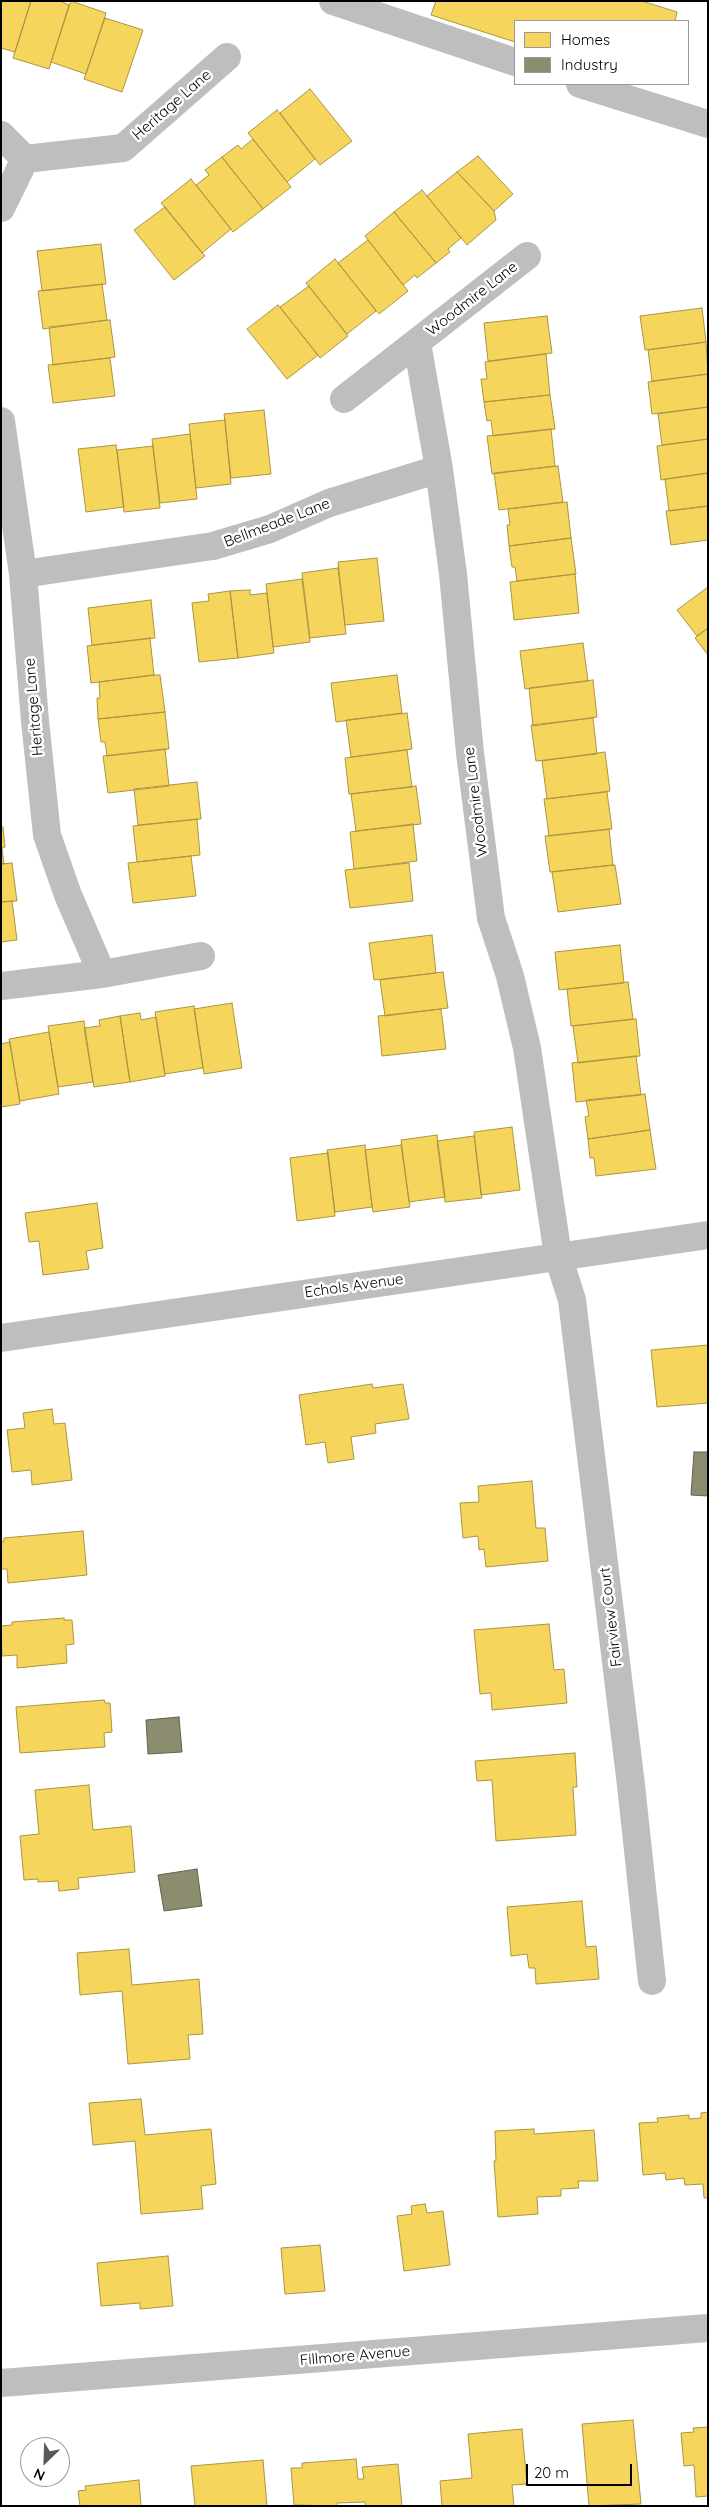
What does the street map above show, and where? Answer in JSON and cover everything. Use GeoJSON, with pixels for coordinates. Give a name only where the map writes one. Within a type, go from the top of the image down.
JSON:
{"type":"FeatureCollection","features":[{"type":"Feature","properties":{"kind":"street"},"geometry":{"type":"LineString","coordinates":[[333,1],[514,62]]}},
{"type":"Feature","properties":{"kind":"street","name":"Heritage Lane"},"geometry":{"type":"LineString","coordinates":[[25,159],[123,148],[227,57]]}},
{"type":"Feature","properties":{"kind":"street"},"geometry":{"type":"LineString","coordinates":[[583,85],[708,124]]}},
{"type":"Feature","properties":{"kind":"street"},"geometry":{"type":"LineString","coordinates":[[678,116],[708,119]]}},
{"type":"Feature","properties":{"kind":"street"},"geometry":{"type":"LineString","coordinates":[[1,135],[25,159],[1,208]]}},
{"type":"Feature","properties":{"kind":"street","name":"Woodmire Lane"},"geometry":{"type":"LineString","coordinates":[[344,399],[527,256]]}},
{"type":"Feature","properties":{"kind":"street","name":"Woodmire Lane"},"geometry":{"type":"LineString","coordinates":[[417,343],[439,470],[453,574],[470,753],[491,918],[510,976],[527,1048],[558,1256]]}},
{"type":"Feature","properties":{"kind":"street","name":"Heritage Lane"},"geometry":{"type":"LineString","coordinates":[[2,427],[24,574],[35,720],[47,835],[68,895],[102,974]]}},
{"type":"Feature","properties":{"kind":"street","name":"Bellmeade Lane"},"geometry":{"type":"LineString","coordinates":[[24,574],[213,546],[270,529],[329,502],[439,470]]}},
{"type":"Feature","properties":{"kind":"street"},"geometry":{"type":"LineString","coordinates":[[1,986],[102,974],[201,956]]}},
{"type":"Feature","properties":{"kind":"street","name":"Echols Avenue"},"geometry":{"type":"LineString","coordinates":[[1,1338],[708,1235]]}},
{"type":"Feature","properties":{"kind":"street","name":"Fairview Court"},"geometry":{"type":"LineString","coordinates":[[558,1256],[572,1300],[632,1785],[652,1981]]}},
{"type":"Feature","properties":{"kind":"street","name":"Fillmore Avenue"},"geometry":{"type":"LineString","coordinates":[[1,2383],[708,2328]]}},
{"type":"Feature","properties":{"kind":"building: Homes"},"geometry":{"type":"Polygon","coordinates":[[[1,1],[31,1],[15,52],[1,48],[1,1]]]}},
{"type":"Feature","properties":{"kind":"building: Homes"},"geometry":{"type":"Polygon","coordinates":[[[31,1],[60,1],[69,5],[49,69],[13,58],[31,1]]]}},
{"type":"Feature","properties":{"kind":"building: Homes"},"geometry":{"type":"Polygon","coordinates":[[[71,1],[106,13],[86,74],[51,62],[71,1]]]}},
{"type":"Feature","properties":{"kind":"building: Homes"},"geometry":{"type":"Polygon","coordinates":[[[436,1],[642,1],[677,12],[675,20],[514,20],[514,42],[431,15],[436,1]]]}},
{"type":"Feature","properties":{"kind":"building: Homes"},"geometry":{"type":"Polygon","coordinates":[[[105,18],[143,30],[122,92],[84,79],[105,18]]]}},
{"type":"Feature","properties":{"kind":"building: Homes"},"geometry":{"type":"Polygon","coordinates":[[[310,89],[352,141],[320,165],[280,113],[310,89]]]}},
{"type":"Feature","properties":{"kind":"building: Homes"},"geometry":{"type":"Polygon","coordinates":[[[277,110],[315,159],[287,182],[248,133],[277,110]]]}},
{"type":"Feature","properties":{"kind":"building: Homes"},"geometry":{"type":"Polygon","coordinates":[[[253,139],[291,187],[263,209],[222,157],[238,145],[241,149],[253,139]]]}},
{"type":"Feature","properties":{"kind":"building: Homes"},"geometry":{"type":"Polygon","coordinates":[[[478,156],[513,194],[494,211],[457,172],[478,156]]]}},
{"type":"Feature","properties":{"kind":"building: Homes"},"geometry":{"type":"Polygon","coordinates":[[[222,157],[263,209],[233,232],[196,185],[209,175],[205,170],[222,157]]]}},
{"type":"Feature","properties":{"kind":"building: Homes"},"geometry":{"type":"Polygon","coordinates":[[[457,172],[494,211],[496,220],[467,245],[427,196],[457,172]]]}},
{"type":"Feature","properties":{"kind":"building: Homes"},"geometry":{"type":"Polygon","coordinates":[[[191,179],[231,229],[202,253],[161,203],[191,179]]]}},
{"type":"Feature","properties":{"kind":"building: Homes"},"geometry":{"type":"Polygon","coordinates":[[[422,190],[461,238],[448,249],[450,252],[436,263],[394,212],[422,190]]]}},
{"type":"Feature","properties":{"kind":"building: Homes"},"geometry":{"type":"Polygon","coordinates":[[[165,207],[205,256],[174,280],[134,230],[165,207]]]}},
{"type":"Feature","properties":{"kind":"building: Homes"},"geometry":{"type":"Polygon","coordinates":[[[394,212],[436,263],[417,278],[415,275],[403,285],[365,236],[394,212]]]}},
{"type":"Feature","properties":{"kind":"building: Homes"},"geometry":{"type":"Polygon","coordinates":[[[368,240],[408,291],[379,314],[338,263],[368,240]]]}},
{"type":"Feature","properties":{"kind":"building: Homes"},"geometry":{"type":"Polygon","coordinates":[[[101,244],[106,284],[42,291],[37,251],[101,244]]]}},
{"type":"Feature","properties":{"kind":"building: Homes"},"geometry":{"type":"Polygon","coordinates":[[[335,259],[376,311],[347,334],[306,283],[335,259]]]}},
{"type":"Feature","properties":{"kind":"building: Homes"},"geometry":{"type":"Polygon","coordinates":[[[102,284],[107,320],[43,329],[38,291],[102,284]]]}},
{"type":"Feature","properties":{"kind":"building: Homes"},"geometry":{"type":"Polygon","coordinates":[[[309,286],[348,336],[320,358],[280,307],[309,286]]]}},
{"type":"Feature","properties":{"kind":"building: Homes"},"geometry":{"type":"Polygon","coordinates":[[[278,305],[318,355],[287,379],[247,329],[278,305]]]}},
{"type":"Feature","properties":{"kind":"building: Homes"},"geometry":{"type":"Polygon","coordinates":[[[702,308],[706,342],[645,350],[640,316],[702,308]]]}},
{"type":"Feature","properties":{"kind":"building: Homes"},"geometry":{"type":"Polygon","coordinates":[[[547,316],[552,353],[488,361],[484,323],[547,316]]]}},
{"type":"Feature","properties":{"kind":"building: Homes"},"geometry":{"type":"Polygon","coordinates":[[[110,320],[115,357],[53,365],[49,327],[110,320]]]}},
{"type":"Feature","properties":{"kind":"building: Homes"},"geometry":{"type":"Polygon","coordinates":[[[706,342],[708,374],[652,381],[648,350],[706,342]]]}},
{"type":"Feature","properties":{"kind":"building: Homes"},"geometry":{"type":"Polygon","coordinates":[[[546,354],[550,395],[484,402],[481,379],[487,379],[485,362],[546,354]]]}},
{"type":"Feature","properties":{"kind":"building: Homes"},"geometry":{"type":"Polygon","coordinates":[[[110,358],[115,396],[53,403],[48,365],[110,358]]]}},
{"type":"Feature","properties":{"kind":"building: Homes"},"geometry":{"type":"Polygon","coordinates":[[[708,374],[708,407],[652,414],[648,382],[708,374]]]}},
{"type":"Feature","properties":{"kind":"building: Homes"},"geometry":{"type":"Polygon","coordinates":[[[550,395],[555,429],[493,436],[491,420],[487,421],[484,402],[550,395]]]}},
{"type":"Feature","properties":{"kind":"building: Homes"},"geometry":{"type":"Polygon","coordinates":[[[708,407],[708,439],[662,445],[658,414],[708,407]]]}},
{"type":"Feature","properties":{"kind":"building: Homes"},"geometry":{"type":"Polygon","coordinates":[[[264,410],[271,474],[231,478],[224,414],[264,410]]]}},
{"type":"Feature","properties":{"kind":"building: Homes"},"geometry":{"type":"Polygon","coordinates":[[[225,420],[231,484],[196,488],[189,424],[225,420]]]}},
{"type":"Feature","properties":{"kind":"building: Homes"},"geometry":{"type":"Polygon","coordinates":[[[551,429],[555,466],[492,474],[487,436],[551,429]]]}},
{"type":"Feature","properties":{"kind":"building: Homes"},"geometry":{"type":"Polygon","coordinates":[[[190,434],[197,499],[160,503],[152,439],[190,434]]]}},
{"type":"Feature","properties":{"kind":"building: Homes"},"geometry":{"type":"Polygon","coordinates":[[[708,439],[708,473],[661,480],[657,446],[708,439]]]}},
{"type":"Feature","properties":{"kind":"building: Homes"},"geometry":{"type":"Polygon","coordinates":[[[116,445],[124,507],[86,512],[78,449],[116,445]]]}},
{"type":"Feature","properties":{"kind":"building: Homes"},"geometry":{"type":"Polygon","coordinates":[[[153,446],[160,508],[124,512],[117,450],[153,446]]]}},
{"type":"Feature","properties":{"kind":"building: Homes"},"geometry":{"type":"Polygon","coordinates":[[[558,466],[563,502],[499,510],[494,473],[558,466]]]}},
{"type":"Feature","properties":{"kind":"building: Homes"},"geometry":{"type":"Polygon","coordinates":[[[708,473],[708,506],[669,511],[665,479],[708,473]]]}},
{"type":"Feature","properties":{"kind":"building: Homes"},"geometry":{"type":"Polygon","coordinates":[[[567,502],[571,538],[509,546],[507,525],[510,525],[508,509],[567,502]]]}},
{"type":"Feature","properties":{"kind":"building: Homes"},"geometry":{"type":"Polygon","coordinates":[[[708,506],[708,540],[671,545],[666,511],[708,506]]]}},
{"type":"Feature","properties":{"kind":"building: Homes"},"geometry":{"type":"Polygon","coordinates":[[[571,538],[576,574],[517,581],[515,567],[512,567],[509,546],[571,538]]]}},
{"type":"Feature","properties":{"kind":"building: Homes"},"geometry":{"type":"Polygon","coordinates":[[[377,558],[384,621],[345,625],[338,562],[377,558]]]}},
{"type":"Feature","properties":{"kind":"building: Homes"},"geometry":{"type":"Polygon","coordinates":[[[338,568],[346,634],[310,638],[302,573],[338,568]]]}},
{"type":"Feature","properties":{"kind":"building: Homes"},"geometry":{"type":"Polygon","coordinates":[[[575,574],[579,613],[514,620],[510,582],[575,574]]]}},
{"type":"Feature","properties":{"kind":"building: Homes"},"geometry":{"type":"Polygon","coordinates":[[[302,579],[310,642],[273,647],[266,584],[302,579]]]}},
{"type":"Feature","properties":{"kind":"building: Homes"},"geometry":{"type":"Polygon","coordinates":[[[708,587],[708,628],[697,636],[677,610],[708,587]]]}},
{"type":"Feature","properties":{"kind":"building: Homes"},"geometry":{"type":"Polygon","coordinates":[[[250,590],[250,595],[267,593],[274,653],[238,658],[230,591],[250,590]]]}},
{"type":"Feature","properties":{"kind":"building: Homes"},"geometry":{"type":"Polygon","coordinates":[[[230,591],[238,658],[199,662],[192,603],[209,601],[208,594],[230,591]]]}},
{"type":"Feature","properties":{"kind":"building: Homes"},"geometry":{"type":"Polygon","coordinates":[[[151,600],[155,638],[92,645],[88,608],[151,600]]]}},
{"type":"Feature","properties":{"kind":"building: Homes"},"geometry":{"type":"Polygon","coordinates":[[[708,628],[708,655],[695,638],[708,628]]]}},
{"type":"Feature","properties":{"kind":"building: Homes"},"geometry":{"type":"Polygon","coordinates":[[[150,638],[154,675],[91,683],[87,646],[150,638]]]}},
{"type":"Feature","properties":{"kind":"building: Homes"},"geometry":{"type":"Polygon","coordinates":[[[583,643],[588,681],[525,689],[520,651],[583,643]]]}},
{"type":"Feature","properties":{"kind":"building: Homes"},"geometry":{"type":"Polygon","coordinates":[[[160,675],[165,712],[98,719],[97,698],[100,698],[99,682],[160,675]]]}},
{"type":"Feature","properties":{"kind":"building: Homes"},"geometry":{"type":"Polygon","coordinates":[[[397,675],[402,713],[336,722],[331,683],[397,675]]]}},
{"type":"Feature","properties":{"kind":"building: Homes"},"geometry":{"type":"Polygon","coordinates":[[[593,680],[597,717],[533,726],[529,688],[593,680]]]}},
{"type":"Feature","properties":{"kind":"building: Homes"},"geometry":{"type":"Polygon","coordinates":[[[165,712],[169,749],[107,756],[105,742],[101,742],[98,719],[165,712]]]}},
{"type":"Feature","properties":{"kind":"building: Homes"},"geometry":{"type":"Polygon","coordinates":[[[407,713],[412,749],[351,757],[346,720],[407,713]]]}},
{"type":"Feature","properties":{"kind":"building: Homes"},"geometry":{"type":"Polygon","coordinates":[[[593,718],[597,754],[536,761],[531,725],[593,718]]]}},
{"type":"Feature","properties":{"kind":"building: Homes"},"geometry":{"type":"Polygon","coordinates":[[[165,749],[169,786],[108,793],[103,756],[165,749]]]}},
{"type":"Feature","properties":{"kind":"building: Homes"},"geometry":{"type":"Polygon","coordinates":[[[407,750],[412,787],[349,794],[345,758],[407,750]]]}},
{"type":"Feature","properties":{"kind":"building: Homes"},"geometry":{"type":"Polygon","coordinates":[[[605,752],[610,791],[547,799],[542,761],[605,752]]]}},
{"type":"Feature","properties":{"kind":"building: Homes"},"geometry":{"type":"Polygon","coordinates":[[[197,782],[201,819],[138,825],[134,789],[197,782]]]}},
{"type":"Feature","properties":{"kind":"building: Homes"},"geometry":{"type":"Polygon","coordinates":[[[416,786],[421,824],[356,831],[351,794],[416,786]]]}},
{"type":"Feature","properties":{"kind":"building: Homes"},"geometry":{"type":"Polygon","coordinates":[[[607,792],[612,829],[549,836],[544,799],[607,792]]]}},
{"type":"Feature","properties":{"kind":"building: Homes"},"geometry":{"type":"Polygon","coordinates":[[[197,819],[200,855],[137,862],[133,826],[197,819]]]}},
{"type":"Feature","properties":{"kind":"building: Homes"},"geometry":{"type":"Polygon","coordinates":[[[413,824],[417,861],[354,869],[350,832],[413,824]]]}},
{"type":"Feature","properties":{"kind":"building: Homes"},"geometry":{"type":"Polygon","coordinates":[[[3,827],[5,847],[2,848],[4,864],[1,864],[1,828],[3,827]]]}},
{"type":"Feature","properties":{"kind":"building: Homes"},"geometry":{"type":"Polygon","coordinates":[[[609,829],[613,865],[550,872],[545,836],[609,829]]]}},
{"type":"Feature","properties":{"kind":"building: Homes"},"geometry":{"type":"Polygon","coordinates":[[[191,856],[196,896],[133,903],[128,863],[191,856]]]}},
{"type":"Feature","properties":{"kind":"building: Homes"},"geometry":{"type":"Polygon","coordinates":[[[12,863],[17,901],[1,902],[1,864],[12,863]]]}},
{"type":"Feature","properties":{"kind":"building: Homes"},"geometry":{"type":"Polygon","coordinates":[[[409,863],[413,901],[350,908],[345,870],[409,863]]]}},
{"type":"Feature","properties":{"kind":"building: Homes"},"geometry":{"type":"Polygon","coordinates":[[[615,865],[621,904],[558,912],[552,872],[615,865]]]}},
{"type":"Feature","properties":{"kind":"building: Homes"},"geometry":{"type":"Polygon","coordinates":[[[12,901],[17,940],[1,942],[1,902],[12,901]]]}},
{"type":"Feature","properties":{"kind":"building: Homes"},"geometry":{"type":"Polygon","coordinates":[[[432,935],[436,973],[374,980],[369,943],[432,935]]]}},
{"type":"Feature","properties":{"kind":"building: Homes"},"geometry":{"type":"Polygon","coordinates":[[[620,945],[624,983],[559,990],[555,952],[620,945]]]}},
{"type":"Feature","properties":{"kind":"building: Homes"},"geometry":{"type":"Polygon","coordinates":[[[443,972],[448,1008],[385,1016],[380,980],[443,972]]]}},
{"type":"Feature","properties":{"kind":"building: Homes"},"geometry":{"type":"Polygon","coordinates":[[[628,982],[633,1019],[571,1026],[567,989],[628,982]]]}},
{"type":"Feature","properties":{"kind":"building: Homes"},"geometry":{"type":"Polygon","coordinates":[[[232,1003],[242,1068],[204,1074],[194,1009],[232,1003]]]}},
{"type":"Feature","properties":{"kind":"building: Homes"},"geometry":{"type":"Polygon","coordinates":[[[194,1006],[203,1068],[165,1074],[155,1012],[194,1006]]]}},
{"type":"Feature","properties":{"kind":"building: Homes"},"geometry":{"type":"Polygon","coordinates":[[[441,1009],[446,1049],[382,1056],[378,1016],[441,1009]]]}},
{"type":"Feature","properties":{"kind":"building: Homes"},"geometry":{"type":"Polygon","coordinates":[[[140,1013],[141,1020],[156,1017],[165,1076],[130,1082],[120,1016],[140,1013]]]}},
{"type":"Feature","properties":{"kind":"building: Homes"},"geometry":{"type":"Polygon","coordinates":[[[120,1016],[130,1082],[94,1087],[84,1028],[100,1026],[99,1020],[120,1016]]]}},
{"type":"Feature","properties":{"kind":"building: Homes"},"geometry":{"type":"Polygon","coordinates":[[[636,1019],[640,1056],[578,1063],[573,1026],[636,1019]]]}},
{"type":"Feature","properties":{"kind":"building: Homes"},"geometry":{"type":"Polygon","coordinates":[[[84,1021],[93,1082],[58,1087],[48,1026],[84,1021]]]}},
{"type":"Feature","properties":{"kind":"building: Homes"},"geometry":{"type":"Polygon","coordinates":[[[49,1032],[59,1094],[20,1101],[9,1039],[49,1032]]]}},
{"type":"Feature","properties":{"kind":"building: Homes"},"geometry":{"type":"Polygon","coordinates":[[[10,1042],[20,1104],[1,1107],[1,1044],[10,1042]]]}},
{"type":"Feature","properties":{"kind":"building: Homes"},"geometry":{"type":"Polygon","coordinates":[[[636,1056],[641,1095],[576,1102],[572,1063],[636,1056]]]}},
{"type":"Feature","properties":{"kind":"building: Homes"},"geometry":{"type":"Polygon","coordinates":[[[645,1094],[650,1130],[588,1139],[585,1117],[589,1116],[586,1100],[645,1094]]]}},
{"type":"Feature","properties":{"kind":"building: Homes"},"geometry":{"type":"Polygon","coordinates":[[[512,1127],[520,1190],[481,1195],[474,1132],[512,1127]]]}},
{"type":"Feature","properties":{"kind":"building: Homes"},"geometry":{"type":"Polygon","coordinates":[[[650,1130],[656,1169],[596,1176],[594,1158],[590,1158],[588,1139],[650,1130]]]}},
{"type":"Feature","properties":{"kind":"building: Homes"},"geometry":{"type":"Polygon","coordinates":[[[437,1135],[445,1197],[409,1202],[401,1140],[437,1135]]]}},
{"type":"Feature","properties":{"kind":"building: Homes"},"geometry":{"type":"Polygon","coordinates":[[[474,1136],[482,1198],[445,1202],[437,1141],[474,1136]]]}},
{"type":"Feature","properties":{"kind":"building: Homes"},"geometry":{"type":"Polygon","coordinates":[[[365,1145],[372,1207],[335,1212],[327,1150],[365,1145]]]}},
{"type":"Feature","properties":{"kind":"building: Homes"},"geometry":{"type":"Polygon","coordinates":[[[401,1145],[410,1207],[373,1212],[365,1150],[401,1145]]]}},
{"type":"Feature","properties":{"kind":"building: Homes"},"geometry":{"type":"Polygon","coordinates":[[[328,1153],[335,1216],[297,1221],[290,1158],[328,1153]]]}},
{"type":"Feature","properties":{"kind":"building: Homes"},"geometry":{"type":"Polygon","coordinates":[[[97,1203],[103,1248],[86,1251],[89,1269],[43,1275],[39,1241],[29,1242],[25,1213],[97,1203]]]}},
{"type":"Feature","properties":{"kind":"building: Homes"},"geometry":{"type":"Polygon","coordinates":[[[708,1345],[708,1403],[657,1407],[651,1350],[708,1345]]]}},
{"type":"Feature","properties":{"kind":"building: Homes"},"geometry":{"type":"Polygon","coordinates":[[[372,1384],[373,1388],[403,1384],[409,1419],[375,1424],[376,1433],[351,1437],[354,1459],[328,1463],[325,1442],[306,1445],[299,1395],[372,1384]]]}},
{"type":"Feature","properties":{"kind":"building: Homes"},"geometry":{"type":"Polygon","coordinates":[[[52,1409],[54,1424],[65,1423],[72,1480],[32,1485],[31,1470],[12,1472],[7,1430],[25,1428],[23,1413],[52,1409]]]}},
{"type":"Feature","properties":{"kind":"building: Homes"},"geometry":{"type":"Polygon","coordinates":[[[532,1481],[536,1528],[545,1528],[548,1561],[486,1567],[484,1549],[479,1550],[478,1536],[463,1538],[460,1503],[479,1502],[478,1486],[532,1481]]]}},
{"type":"Feature","properties":{"kind":"building: Homes"},"geometry":{"type":"Polygon","coordinates":[[[83,1531],[87,1575],[8,1583],[7,1569],[1,1569],[1,1542],[4,1541],[4,1538],[83,1531]]]}},
{"type":"Feature","properties":{"kind":"building: Homes"},"geometry":{"type":"Polygon","coordinates":[[[64,1618],[64,1620],[72,1620],[74,1644],[66,1645],[67,1663],[17,1668],[17,1655],[2,1656],[1,1626],[12,1625],[12,1622],[64,1618]]]}},
{"type":"Feature","properties":{"kind":"building: Homes"},"geometry":{"type":"Polygon","coordinates":[[[549,1624],[554,1670],[564,1669],[567,1703],[492,1710],[491,1693],[480,1694],[474,1630],[549,1624]]]}},
{"type":"Feature","properties":{"kind":"building: Homes"},"geometry":{"type":"Polygon","coordinates":[[[104,1700],[105,1703],[110,1703],[112,1732],[104,1733],[105,1747],[20,1753],[16,1707],[104,1700]]]}},
{"type":"Feature","properties":{"kind":"building: Homes"},"geometry":{"type":"Polygon","coordinates":[[[575,1753],[577,1787],[573,1787],[576,1835],[496,1841],[492,1780],[477,1781],[475,1761],[575,1753]]]}},
{"type":"Feature","properties":{"kind":"building: Homes"},"geometry":{"type":"Polygon","coordinates":[[[89,1785],[93,1830],[131,1826],[135,1872],[78,1878],[79,1889],[59,1891],[58,1881],[38,1882],[38,1879],[24,1880],[20,1836],[39,1834],[35,1790],[89,1785]]]}},
{"type":"Feature","properties":{"kind":"building: Homes"},"geometry":{"type":"Polygon","coordinates":[[[582,1901],[586,1947],[596,1946],[599,1979],[536,1984],[535,1968],[529,1968],[527,1954],[511,1956],[507,1907],[582,1901]]]}},
{"type":"Feature","properties":{"kind":"building: Homes"},"geometry":{"type":"Polygon","coordinates":[[[129,1949],[132,1985],[199,1979],[203,2034],[188,2035],[190,2059],[128,2064],[122,1991],[80,1995],[77,1953],[129,1949]]]}},
{"type":"Feature","properties":{"kind":"building: Homes"},"geometry":{"type":"Polygon","coordinates":[[[141,2099],[145,2135],[211,2129],[216,2184],[201,2186],[203,2209],[141,2214],[135,2141],[93,2145],[89,2103],[141,2099]]]}},
{"type":"Feature","properties":{"kind":"building: Homes"},"geometry":{"type":"Polygon","coordinates":[[[708,2112],[708,2198],[704,2198],[703,2184],[685,2185],[684,2178],[666,2180],[665,2173],[643,2175],[639,2123],[658,2122],[657,2118],[689,2115],[689,2119],[701,2118],[701,2113],[708,2112]]]}},
{"type":"Feature","properties":{"kind":"building: Homes"},"geometry":{"type":"Polygon","coordinates":[[[534,2129],[534,2134],[594,2130],[598,2181],[578,2181],[579,2188],[561,2189],[561,2196],[537,2197],[538,2214],[498,2217],[494,2161],[496,2161],[495,2131],[534,2129]]]}},
{"type":"Feature","properties":{"kind":"building: Homes"},"geometry":{"type":"Polygon","coordinates":[[[425,2204],[427,2213],[443,2211],[450,2265],[404,2271],[397,2216],[412,2214],[411,2206],[425,2204]]]}},
{"type":"Feature","properties":{"kind":"building: Homes"},"geometry":{"type":"Polygon","coordinates":[[[320,2245],[325,2291],[285,2294],[281,2248],[320,2245]]]}},
{"type":"Feature","properties":{"kind":"building: Homes"},"geometry":{"type":"Polygon","coordinates":[[[168,2256],[173,2306],[140,2309],[140,2303],[101,2306],[97,2263],[168,2256]]]}},
{"type":"Feature","properties":{"kind":"building: Homes"},"geometry":{"type":"Polygon","coordinates":[[[633,2420],[641,2504],[589,2506],[582,2424],[633,2420]]]}},
{"type":"Feature","properties":{"kind":"building: Homes"},"geometry":{"type":"Polygon","coordinates":[[[708,2427],[708,2496],[696,2497],[694,2465],[684,2466],[681,2433],[694,2432],[693,2428],[708,2427]]]}},
{"type":"Feature","properties":{"kind":"building: Homes"},"geometry":{"type":"Polygon","coordinates":[[[522,2429],[527,2484],[512,2485],[514,2506],[442,2506],[440,2481],[472,2478],[468,2434],[522,2429]]]}},
{"type":"Feature","properties":{"kind":"building: Homes"},"geometry":{"type":"Polygon","coordinates":[[[356,2459],[358,2479],[364,2479],[362,2467],[398,2464],[402,2506],[366,2506],[365,2502],[337,2503],[337,2506],[294,2505],[291,2468],[302,2468],[302,2463],[356,2459]]]}},
{"type":"Feature","properties":{"kind":"building: Homes"},"geometry":{"type":"Polygon","coordinates":[[[263,2460],[267,2506],[195,2506],[191,2466],[263,2460]]]}},
{"type":"Feature","properties":{"kind":"building: Homes"},"geometry":{"type":"Polygon","coordinates":[[[139,2480],[141,2506],[80,2506],[78,2491],[86,2490],[85,2486],[139,2480]]]}},
{"type":"Feature","properties":{"kind":"building: Industry"},"geometry":{"type":"Polygon","coordinates":[[[694,1452],[708,1452],[708,1496],[691,1495],[694,1452]]]}},
{"type":"Feature","properties":{"kind":"building: Industry"},"geometry":{"type":"Polygon","coordinates":[[[179,1717],[182,1752],[148,1754],[146,1720],[179,1717]]]}},
{"type":"Feature","properties":{"kind":"building: Industry"},"geometry":{"type":"Polygon","coordinates":[[[197,1869],[202,1906],[164,1911],[158,1875],[197,1869]]]}}]}
